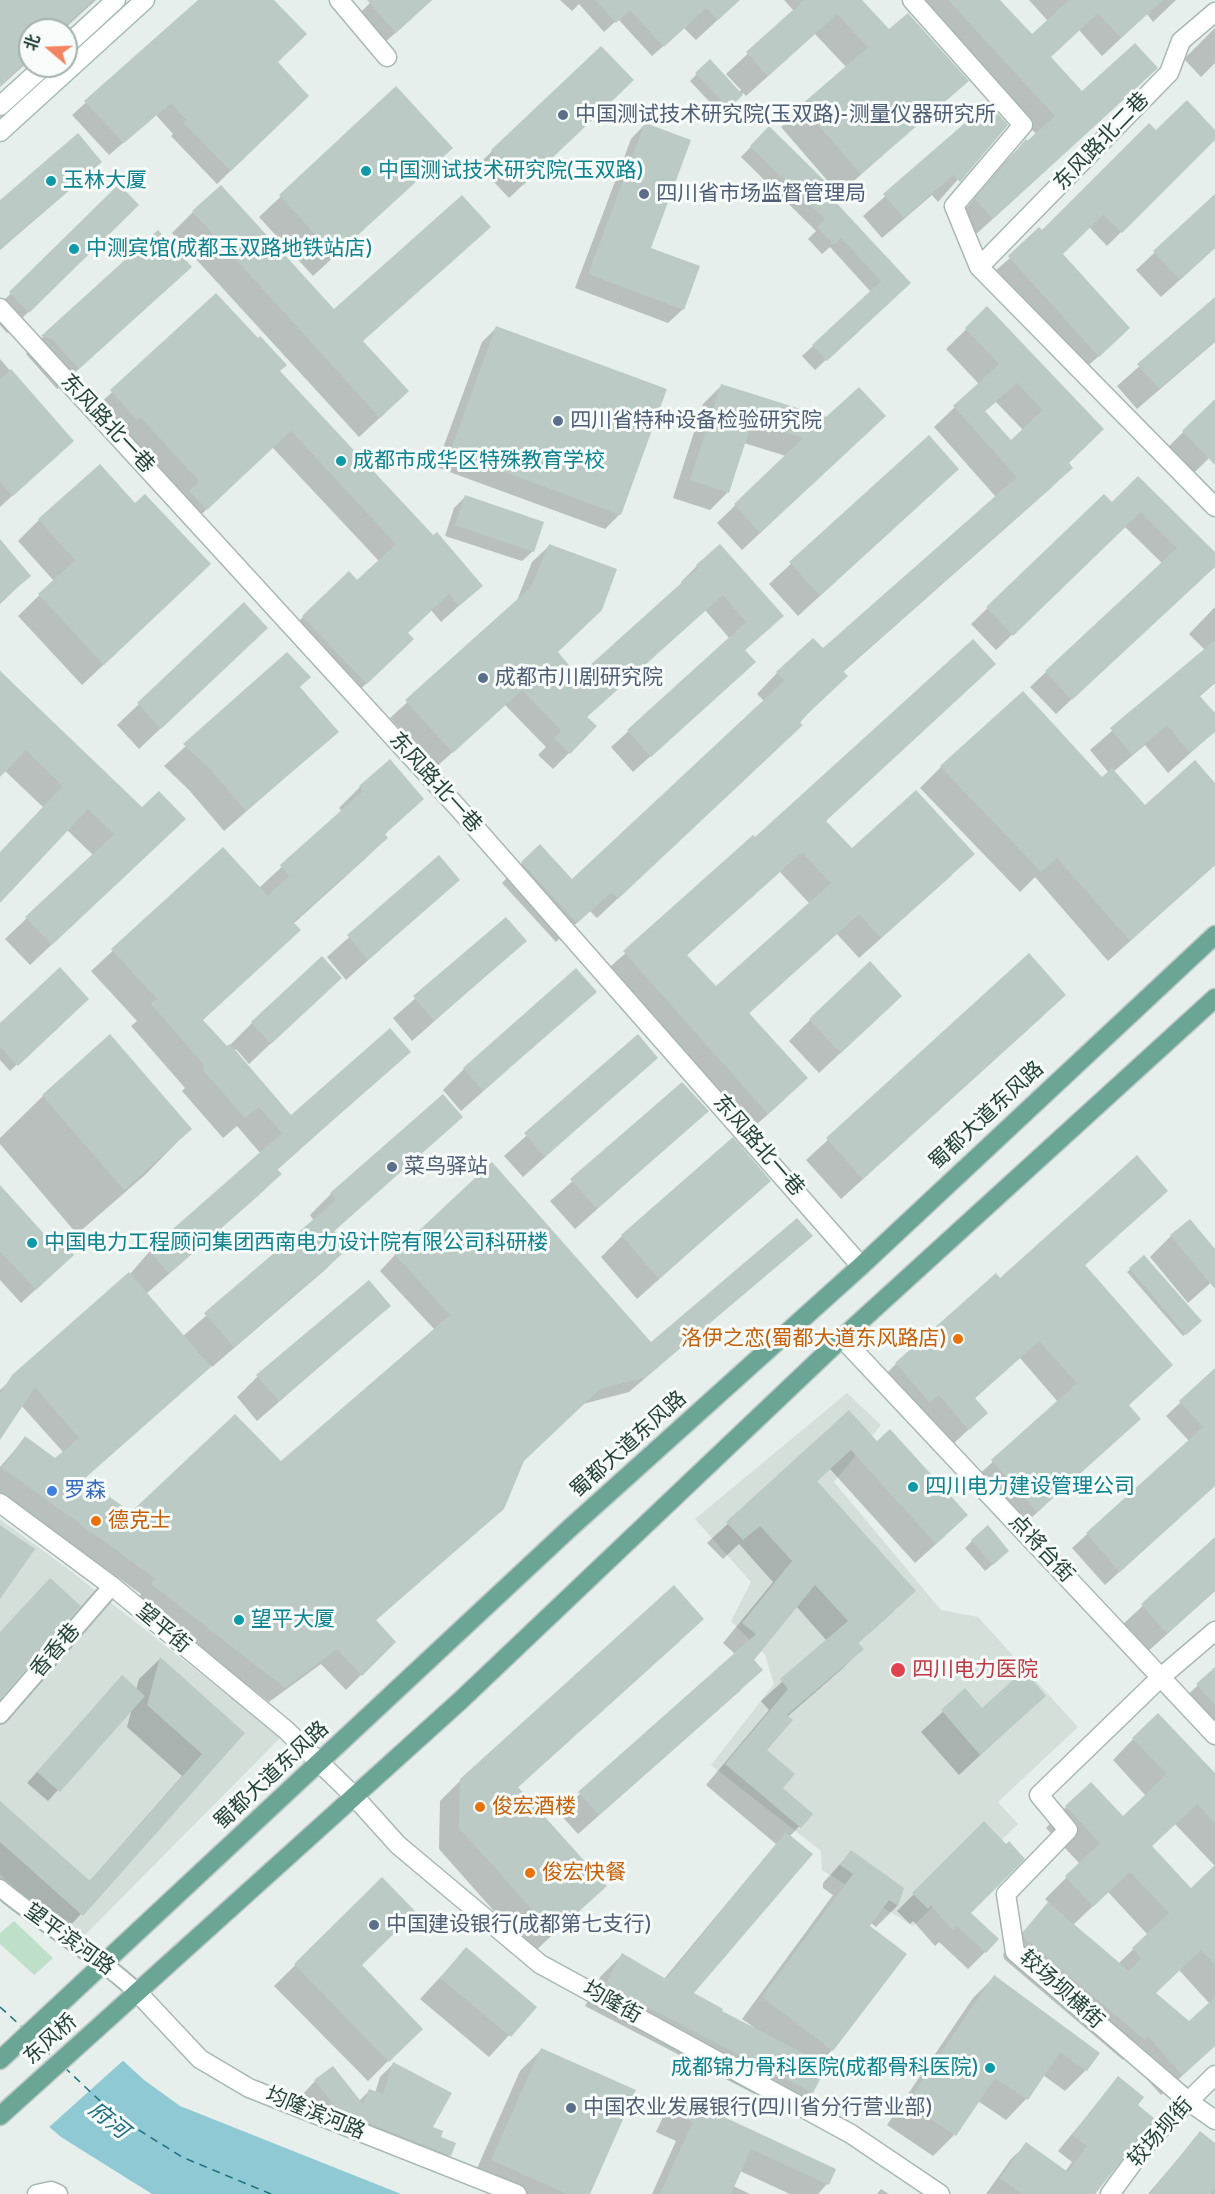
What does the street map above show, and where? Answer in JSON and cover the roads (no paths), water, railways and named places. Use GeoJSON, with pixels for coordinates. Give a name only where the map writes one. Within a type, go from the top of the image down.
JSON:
{"type":"FeatureCollection","features":[{"type":"Feature","properties":{"kind":"main road","name":"蜀都大道东风路"},"geometry":{"type":"LineString","coordinates":[[76,1991],[570,1528],[861,1266],[1215,935]]}},
{"type":"Feature","properties":{"kind":"main road"},"geometry":{"type":"LineString","coordinates":[[138,1993],[353,1795],[461,1700],[842,1338],[1215,998]]}},
{"type":"Feature","properties":{"kind":"main road","name":"东风桥"},"geometry":{"type":"LineString","coordinates":[[0,2060],[76,1991]]}},
{"type":"Feature","properties":{"kind":"main road","name":"东风桥"},"geometry":{"type":"LineString","coordinates":[[0,2116],[138,1993]]}},
{"type":"Feature","properties":{"kind":"street"},"geometry":{"type":"LineString","coordinates":[[78,35],[116,0]]}},
{"type":"Feature","properties":{"kind":"street"},"geometry":{"type":"LineString","coordinates":[[0,132],[145,0]]}},
{"type":"Feature","properties":{"kind":"street"},"geometry":{"type":"LineString","coordinates":[[339,0],[387,57]]}},
{"type":"Feature","properties":{"kind":"street"},"geometry":{"type":"LineString","coordinates":[[912,0],[1023,125],[954,206],[980,267],[1215,507]]}},
{"type":"Feature","properties":{"kind":"street","name":"东风路北二巷"},"geometry":{"type":"LineString","coordinates":[[980,267],[1169,73],[1181,41],[1215,12]]}},
{"type":"Feature","properties":{"kind":"street"},"geometry":{"type":"LineString","coordinates":[[0,106],[31,78]]}},
{"type":"Feature","properties":{"kind":"street","name":"东风路北一巷"},"geometry":{"type":"LineString","coordinates":[[0,308],[459,809],[861,1266]]}},
{"type":"Feature","properties":{"kind":"street","name":"点将台街"},"geometry":{"type":"LineString","coordinates":[[842,1338],[1215,1735]]}},
{"type":"Feature","properties":{"kind":"street","name":"望平街"},"geometry":{"type":"LineString","coordinates":[[0,1503],[112,1586],[286,1730],[320,1762]]}},
{"type":"Feature","properties":{"kind":"street","name":"香香巷"},"geometry":{"type":"LineString","coordinates":[[0,1715],[112,1586]]}},
{"type":"Feature","properties":{"kind":"street"},"geometry":{"type":"LineString","coordinates":[[1161,1677],[1215,1631]]}},
{"type":"Feature","properties":{"kind":"street","name":"较场坝横街"},"geometry":{"type":"LineString","coordinates":[[1161,1677],[1039,1795],[1068,1830],[1006,1894],[1015,1952],[1188,2101]]}},
{"type":"Feature","properties":{"kind":"street","name":"均隆街"},"geometry":{"type":"LineString","coordinates":[[320,1762],[398,1845],[540,1964],[851,2134],[940,2194]]}},
{"type":"Feature","properties":{"kind":"street","name":"望平滨河路"},"geometry":{"type":"LineString","coordinates":[[0,1888],[33,1915],[105,1963],[138,1993]]}},
{"type":"Feature","properties":{"kind":"street","name":"均隆滨河路"},"geometry":{"type":"LineString","coordinates":[[138,1993],[200,2059],[249,2088],[517,2194]]}},
{"type":"Feature","properties":{"kind":"street","name":"较场坝街"},"geometry":{"type":"LineString","coordinates":[[1110,2194],[1151,2138],[1215,2075]]}},
{"type":"Feature","properties":{"kind":"street"},"geometry":{"type":"LineString","coordinates":[[1188,2101],[1215,2120]]}},
{"type":"Feature","properties":{"kind":"street"},"geometry":{"type":"LineString","coordinates":[[37,2194],[51,2191],[58,2194]]}},
{"type":"Feature","properties":{"kind":"water","name":"府河"},"geometry":{"type":"Polygon","coordinates":[[[0,1947],[144,2080],[180,2106],[401,2194],[152,2194],[61,2137],[0,2085],[0,1947]]]}},
{"type":"Feature","properties":{"kind":"place","name":"中国测试技术研究院(玉双路)-测量仪器研究所"},"geometry":{"type":"Point","coordinates":[563,115]}},
{"type":"Feature","properties":{"kind":"place","name":"中国测试技术研究院(玉双路)"},"geometry":{"type":"Point","coordinates":[366,171]}},
{"type":"Feature","properties":{"kind":"place","name":"玉林大厦"},"geometry":{"type":"Point","coordinates":[51,181]}},
{"type":"Feature","properties":{"kind":"place","name":"四川省市场监督管理局"},"geometry":{"type":"Point","coordinates":[644,194]}},
{"type":"Feature","properties":{"kind":"place","name":"中测宾馆(成都玉双路地铁站店)"},"geometry":{"type":"Point","coordinates":[74,249]}},
{"type":"Feature","properties":{"kind":"place","name":"四川省特种设备检验研究院"},"geometry":{"type":"Point","coordinates":[558,421]}},
{"type":"Feature","properties":{"kind":"place","name":"成都市成华区特殊教育学校"},"geometry":{"type":"Point","coordinates":[341,461]}},
{"type":"Feature","properties":{"kind":"place","name":"成都市川剧研究院"},"geometry":{"type":"Point","coordinates":[483,678]}},
{"type":"Feature","properties":{"kind":"place","name":"菜鸟驿站"},"geometry":{"type":"Point","coordinates":[392,1167]}},
{"type":"Feature","properties":{"kind":"place","name":"中国电力工程顾问集团西南电力设计院有限公司科研楼"},"geometry":{"type":"Point","coordinates":[32,1243]}},
{"type":"Feature","properties":{"kind":"place","name":"洛伊之恋(蜀都大道东风路店)"},"geometry":{"type":"Point","coordinates":[958,1339]}},
{"type":"Feature","properties":{"kind":"place","name":"四川电力建设管理公司"},"geometry":{"type":"Point","coordinates":[913,1487]}},
{"type":"Feature","properties":{"kind":"place","name":"罗森"},"geometry":{"type":"Point","coordinates":[52,1491]}},
{"type":"Feature","properties":{"kind":"place","name":"德克士"},"geometry":{"type":"Point","coordinates":[96,1521]}},
{"type":"Feature","properties":{"kind":"place","name":"望平大厦"},"geometry":{"type":"Point","coordinates":[239,1620]}},
{"type":"Feature","properties":{"kind":"place","name":"四川电力医院"},"geometry":{"type":"Point","coordinates":[898,1670]}},
{"type":"Feature","properties":{"kind":"place","name":"俊宏酒楼"},"geometry":{"type":"Point","coordinates":[480,1807]}},
{"type":"Feature","properties":{"kind":"place","name":"俊宏快餐"},"geometry":{"type":"Point","coordinates":[530,1873]}},
{"type":"Feature","properties":{"kind":"place","name":"中国建设银行(成都第七支行)"},"geometry":{"type":"Point","coordinates":[374,1925]}},
{"type":"Feature","properties":{"kind":"place","name":"成都锦力骨科医院(成都骨科医院)"},"geometry":{"type":"Point","coordinates":[990,2068]}},
{"type":"Feature","properties":{"kind":"place","name":"中国农业发展银行(四川省分行营业部)"},"geometry":{"type":"Point","coordinates":[571,2108]}}]}
